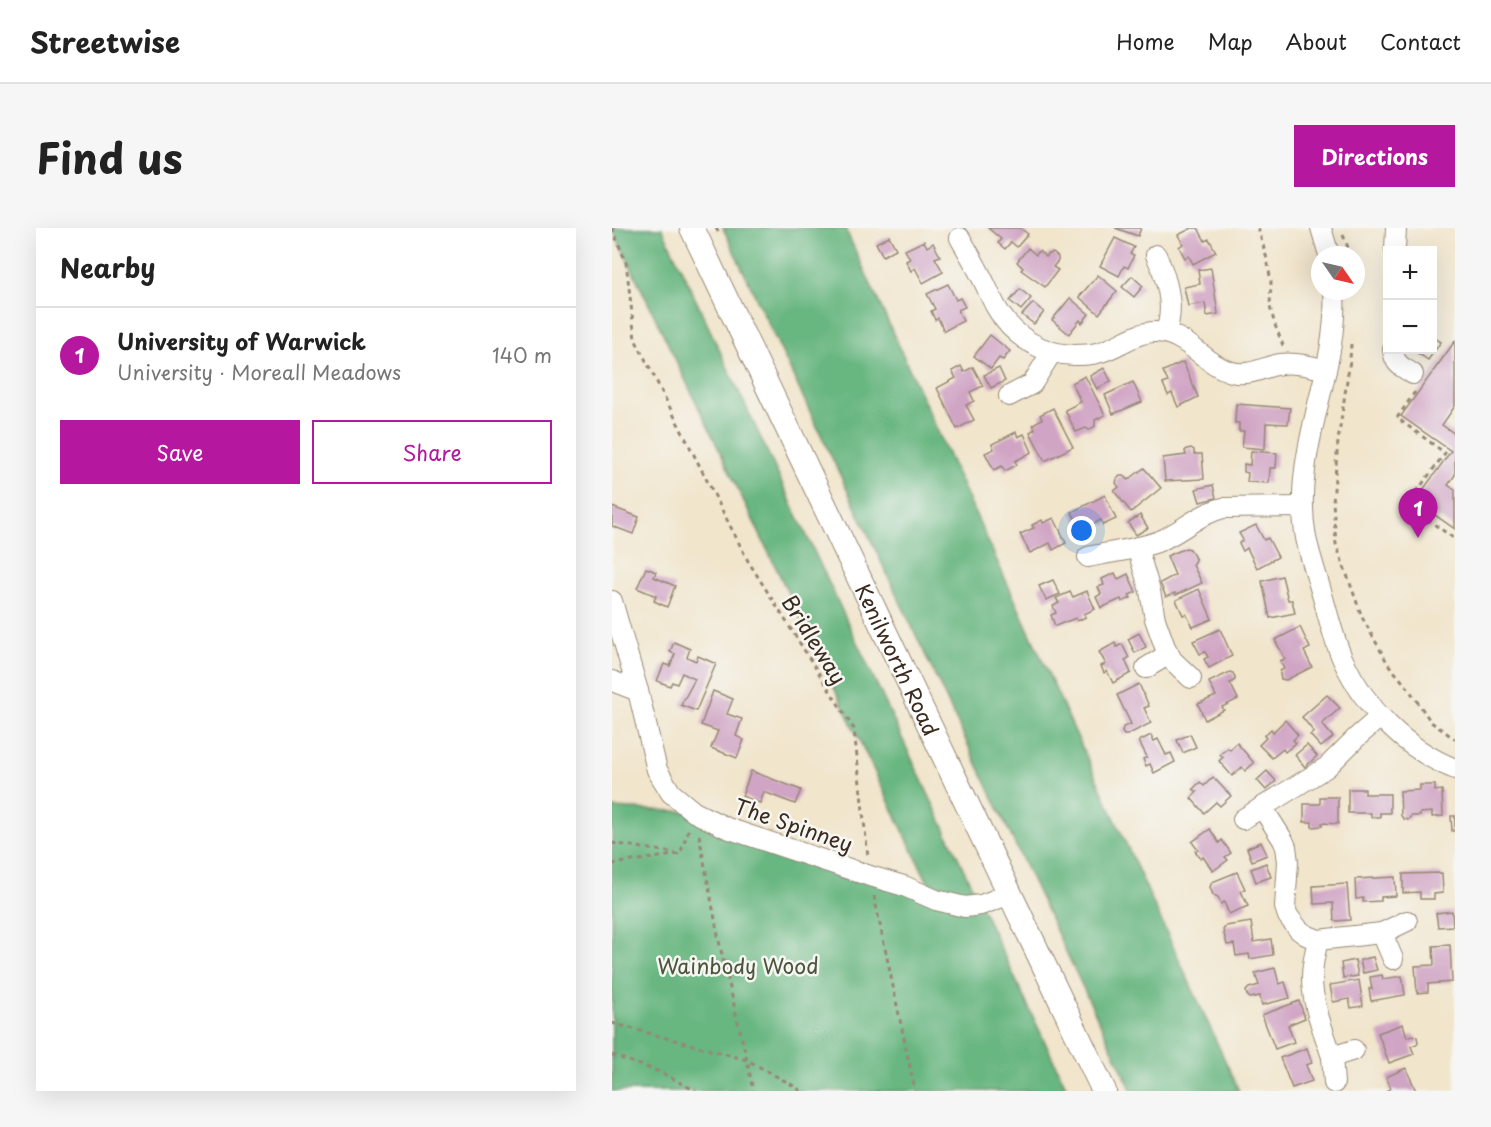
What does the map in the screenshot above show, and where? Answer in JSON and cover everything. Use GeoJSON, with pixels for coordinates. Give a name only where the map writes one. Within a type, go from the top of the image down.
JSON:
{"type":"FeatureCollection","features":[{"type":"Feature","properties":{"kind":"main road","name":"Kenilworth Road"},"geometry":{"type":"LineString","coordinates":[[692,228],[1104,1091]]}},
{"type":"Feature","properties":{"kind":"street"},"geometry":{"type":"LineString","coordinates":[[1321,228],[1326,246]]}},
{"type":"Feature","properties":{"kind":"street"},"geometry":{"type":"LineString","coordinates":[[1395,246],[1396,228]]}},
{"type":"Feature","properties":{"kind":"street"},"geometry":{"type":"LineString","coordinates":[[960,238],[988,269],[997,309],[1011,328],[1039,348],[1066,354],[1095,354],[1142,334],[1155,332],[1165,333],[1186,342],[1218,367],[1232,372],[1249,373],[1280,364],[1326,370]]}},
{"type":"Feature","properties":{"kind":"street"},"geometry":{"type":"LineString","coordinates":[[1156,255],[1165,274],[1170,305],[1170,323],[1165,333]]}},
{"type":"Feature","properties":{"kind":"street"},"geometry":{"type":"LineString","coordinates":[[1334,300],[1333,330],[1312,427],[1305,472],[1303,507],[1306,537],[1336,642],[1365,699],[1380,717],[1419,751],[1455,769]]}},
{"type":"Feature","properties":{"kind":"street"},"geometry":{"type":"LineString","coordinates":[[1010,396],[1032,384],[1052,352]]}},
{"type":"Feature","properties":{"kind":"street"},"geometry":{"type":"LineString","coordinates":[[1393,354],[1398,364],[1413,374]]}},
{"type":"Feature","properties":{"kind":"street"},"geometry":{"type":"LineString","coordinates":[[1088,557],[1137,548],[1167,537],[1212,510],[1303,507]]}},
{"type":"Feature","properties":{"kind":"street"},"geometry":{"type":"LineString","coordinates":[[1137,548],[1150,591],[1155,619],[1169,654],[1191,678]]}},
{"type":"Feature","properties":{"kind":"street","name":"The Spinney"},"geometry":{"type":"LineString","coordinates":[[612,601],[638,691],[657,770],[671,793],[694,812],[727,828],[904,886],[936,900],[965,907],[981,905],[1010,894]]}},
{"type":"Feature","properties":{"kind":"street"},"geometry":{"type":"LineString","coordinates":[[1146,668],[1169,654]]}},
{"type":"Feature","properties":{"kind":"street"},"geometry":{"type":"LineString","coordinates":[[612,681],[638,691]]}},
{"type":"Feature","properties":{"kind":"street"},"geometry":{"type":"LineString","coordinates":[[1243,819],[1327,767],[1380,717]]}},
{"type":"Feature","properties":{"kind":"street"},"geometry":{"type":"LineString","coordinates":[[1262,807],[1286,846],[1288,862],[1285,907],[1288,916],[1299,930],[1318,940],[1382,933],[1407,921]]}},
{"type":"Feature","properties":{"kind":"street"},"geometry":{"type":"LineString","coordinates":[[1382,933],[1392,960]]}},
{"type":"Feature","properties":{"kind":"street"},"geometry":{"type":"LineString","coordinates":[[1318,940],[1313,961],[1313,991],[1318,1015],[1332,1057],[1334,1083]]}},
{"type":"Feature","properties":{"kind":"street"},"geometry":{"type":"LineString","coordinates":[[1332,1057],[1354,1050]]}},
{"type":"Feature","properties":{"kind":"path","name":"Bridleway"},"geometry":{"type":"LineString","coordinates":[[612,228],[626,262],[635,339],[748,561],[854,729],[870,876],[915,1091]]}},
{"type":"Feature","properties":{"kind":"path"},"geometry":{"type":"LineString","coordinates":[[1258,228],[1271,282],[1270,307],[1275,326],[1292,364]]}},
{"type":"Feature","properties":{"kind":"path"},"geometry":{"type":"LineString","coordinates":[[1341,228],[1348,246]]}},
{"type":"Feature","properties":{"kind":"path"},"geometry":{"type":"LineString","coordinates":[[1351,337],[1333,502],[1336,544],[1362,617],[1388,664],[1431,722],[1455,740]]}},
{"type":"Feature","properties":{"kind":"path"},"geometry":{"type":"LineString","coordinates":[[1413,374],[1423,381],[1397,418],[1445,453],[1407,505],[1455,539]]}},
{"type":"Feature","properties":{"kind":"path"},"geometry":{"type":"LineString","coordinates":[[680,854],[694,812]]}},
{"type":"Feature","properties":{"kind":"path"},"geometry":{"type":"LineString","coordinates":[[694,812],[720,946],[753,1091]]}},
{"type":"Feature","properties":{"kind":"path"},"geometry":{"type":"LineString","coordinates":[[612,843],[680,854]]}},
{"type":"Feature","properties":{"kind":"path"},"geometry":{"type":"LineString","coordinates":[[612,864],[680,854]]}},
{"type":"Feature","properties":{"kind":"path"},"geometry":{"type":"LineString","coordinates":[[612,1023],[747,1060],[801,1091]]}},
{"type":"Feature","properties":{"kind":"path"},"geometry":{"type":"LineString","coordinates":[[612,1055],[660,1072],[696,1091]]}},
{"type":"Feature","properties":{"kind":"green space","name":"Wainbody Wood"},"geometry":{"type":"Polygon","coordinates":[[[612,228],[662,228],[1068,1091],[612,1091],[612,808],[694,812],[936,899],[612,228]]]}},
{"type":"Feature","properties":{"kind":"green space"},"geometry":{"type":"Polygon","coordinates":[[[723,228],[845,228],[1239,1091],[1132,1091],[723,228]]]}},
{"type":"Feature","properties":{"kind":"building"},"geometry":{"type":"Polygon","coordinates":[[[988,228],[1020,228],[1028,234],[1017,247],[1011,242],[1005,249],[998,243],[1001,239],[988,228]]]}},
{"type":"Feature","properties":{"kind":"building"},"geometry":{"type":"Polygon","coordinates":[[[1115,228],[1141,228],[1138,236],[1115,228]]]}},
{"type":"Feature","properties":{"kind":"building"},"geometry":{"type":"Polygon","coordinates":[[[1192,228],[1198,228],[1205,241],[1209,239],[1216,252],[1193,264],[1189,256],[1185,258],[1179,247],[1183,244],[1178,235],[1192,228]]]}},
{"type":"Feature","properties":{"kind":"building"},"geometry":{"type":"Polygon","coordinates":[[[889,236],[896,249],[883,256],[876,243],[889,236]]]}},
{"type":"Feature","properties":{"kind":"building"},"geometry":{"type":"Polygon","coordinates":[[[1115,238],[1134,247],[1130,254],[1134,255],[1128,268],[1124,266],[1119,276],[1100,266],[1115,238]]]}},
{"type":"Feature","properties":{"kind":"building"},"geometry":{"type":"Polygon","coordinates":[[[924,241],[927,247],[933,243],[940,256],[935,258],[943,272],[923,283],[915,268],[911,271],[906,261],[910,259],[905,250],[924,241]]]}},
{"type":"Feature","properties":{"kind":"building"},"geometry":{"type":"Polygon","coordinates":[[[1028,248],[1036,255],[1039,251],[1046,257],[1053,253],[1058,257],[1053,267],[1058,270],[1045,287],[1021,270],[1023,268],[1017,262],[1028,248]]]}},
{"type":"Feature","properties":{"kind":"building"},"geometry":{"type":"Polygon","coordinates":[[[1211,268],[1218,314],[1207,316],[1205,303],[1188,306],[1184,287],[1200,284],[1198,270],[1211,268]]]}},
{"type":"Feature","properties":{"kind":"building"},"geometry":{"type":"Polygon","coordinates":[[[1098,275],[1117,291],[1099,314],[1079,297],[1098,275]]]}},
{"type":"Feature","properties":{"kind":"building"},"geometry":{"type":"Polygon","coordinates":[[[1132,276],[1143,286],[1134,297],[1122,287],[1132,276]]]}},
{"type":"Feature","properties":{"kind":"building"},"geometry":{"type":"Polygon","coordinates":[[[948,284],[956,300],[960,298],[965,307],[958,310],[963,321],[944,331],[938,318],[935,320],[931,311],[935,309],[927,294],[948,284]]]}},
{"type":"Feature","properties":{"kind":"building"},"geometry":{"type":"Polygon","coordinates":[[[1020,289],[1031,298],[1021,310],[1010,301],[1020,289]]]}},
{"type":"Feature","properties":{"kind":"building"},"geometry":{"type":"Polygon","coordinates":[[[1070,298],[1089,314],[1082,323],[1080,320],[1069,334],[1052,320],[1070,298]]]}},
{"type":"Feature","properties":{"kind":"building"},"geometry":{"type":"Polygon","coordinates":[[[1033,303],[1044,312],[1034,324],[1022,315],[1033,303]]]}},
{"type":"Feature","properties":{"kind":"building"},"geometry":{"type":"Polygon","coordinates":[[[990,335],[1010,351],[1003,360],[999,358],[991,369],[974,356],[990,335]]]}},
{"type":"Feature","properties":{"kind":"building"},"geometry":{"type":"Polygon","coordinates":[[[1455,341],[1455,406],[1442,425],[1455,434],[1455,475],[1448,485],[1455,490],[1455,529],[1415,501],[1451,451],[1401,416],[1455,341]]]}},
{"type":"Feature","properties":{"kind":"building"},"geometry":{"type":"Polygon","coordinates":[[[1419,354],[1432,354],[1428,360],[1419,354]]]}},
{"type":"Feature","properties":{"kind":"building"},"geometry":{"type":"Polygon","coordinates":[[[1183,362],[1198,397],[1178,407],[1172,393],[1168,395],[1163,384],[1168,382],[1163,371],[1183,362]]]}},
{"type":"Feature","properties":{"kind":"building"},"geometry":{"type":"Polygon","coordinates":[[[961,366],[964,372],[973,367],[983,386],[970,392],[974,401],[966,405],[974,420],[957,429],[937,388],[956,378],[952,371],[961,366]]]}},
{"type":"Feature","properties":{"kind":"building"},"geometry":{"type":"Polygon","coordinates":[[[999,368],[1005,381],[991,388],[984,375],[999,368]]]}},
{"type":"Feature","properties":{"kind":"building"},"geometry":{"type":"Polygon","coordinates":[[[1104,368],[1111,381],[1097,389],[1090,376],[1104,368]]]}},
{"type":"Feature","properties":{"kind":"building"},"geometry":{"type":"Polygon","coordinates":[[[1085,376],[1105,415],[1095,420],[1095,426],[1089,430],[1086,428],[1076,432],[1065,410],[1081,402],[1072,383],[1085,376]]]}},
{"type":"Feature","properties":{"kind":"building"},"geometry":{"type":"Polygon","coordinates":[[[1133,382],[1142,402],[1113,414],[1105,395],[1133,382]]]}},
{"type":"Feature","properties":{"kind":"building"},"geometry":{"type":"Polygon","coordinates":[[[1236,404],[1290,408],[1288,424],[1266,423],[1265,449],[1242,447],[1244,431],[1239,431],[1239,423],[1235,423],[1236,404]]]}},
{"type":"Feature","properties":{"kind":"building"},"geometry":{"type":"Polygon","coordinates":[[[1053,408],[1073,447],[1045,461],[1030,432],[1035,429],[1033,424],[1042,419],[1040,415],[1053,408]]]}},
{"type":"Feature","properties":{"kind":"building"},"geometry":{"type":"Polygon","coordinates":[[[1016,432],[1018,437],[1024,434],[1032,452],[1015,461],[1017,465],[1005,471],[1002,466],[994,470],[985,453],[994,449],[992,444],[1016,432]]]}},
{"type":"Feature","properties":{"kind":"building"},"geometry":{"type":"Polygon","coordinates":[[[1191,448],[1194,454],[1202,454],[1204,479],[1165,481],[1163,458],[1186,455],[1185,451],[1191,448]]]}},
{"type":"Feature","properties":{"kind":"building"},"geometry":{"type":"Polygon","coordinates":[[[1251,451],[1277,453],[1276,468],[1270,468],[1269,483],[1247,482],[1248,473],[1244,472],[1244,464],[1250,465],[1251,451]]]}},
{"type":"Feature","properties":{"kind":"building"},"geometry":{"type":"Polygon","coordinates":[[[1144,468],[1161,488],[1131,512],[1114,491],[1119,487],[1116,483],[1117,479],[1125,476],[1128,480],[1144,468]]]}},
{"type":"Feature","properties":{"kind":"building"},"geometry":{"type":"Polygon","coordinates":[[[1213,485],[1216,498],[1200,502],[1196,489],[1213,485]]]}},
{"type":"Feature","properties":{"kind":"building"},"geometry":{"type":"Polygon","coordinates":[[[1105,495],[1116,519],[1103,525],[1101,520],[1081,530],[1072,512],[1105,495]]]}},
{"type":"Feature","properties":{"kind":"building"},"geometry":{"type":"Polygon","coordinates":[[[612,507],[639,517],[633,534],[612,526],[612,507]]]}},
{"type":"Feature","properties":{"kind":"building"},"geometry":{"type":"Polygon","coordinates":[[[1140,515],[1148,528],[1136,535],[1128,523],[1140,515]]]}},
{"type":"Feature","properties":{"kind":"building"},"geometry":{"type":"Polygon","coordinates":[[[1054,518],[1066,543],[1053,550],[1050,543],[1030,553],[1020,534],[1034,528],[1032,525],[1042,520],[1043,523],[1054,518]]]}},
{"type":"Feature","properties":{"kind":"building"},"geometry":{"type":"Polygon","coordinates":[[[1256,525],[1264,540],[1268,538],[1278,557],[1257,568],[1247,548],[1243,551],[1239,543],[1243,540],[1239,533],[1256,525]]]}},
{"type":"Feature","properties":{"kind":"building"},"geometry":{"type":"Polygon","coordinates":[[[1186,548],[1190,549],[1196,560],[1193,565],[1202,583],[1166,597],[1160,583],[1175,575],[1167,556],[1186,548]]]}},
{"type":"Feature","properties":{"kind":"building"},"geometry":{"type":"Polygon","coordinates":[[[646,568],[656,572],[654,577],[675,586],[667,607],[654,601],[656,596],[637,588],[646,568]]]}},
{"type":"Feature","properties":{"kind":"building"},"geometry":{"type":"Polygon","coordinates":[[[1115,573],[1118,579],[1128,574],[1136,592],[1129,595],[1131,598],[1122,602],[1121,599],[1101,608],[1096,597],[1101,594],[1098,587],[1104,585],[1102,579],[1115,573]]]}},
{"type":"Feature","properties":{"kind":"building"},"geometry":{"type":"Polygon","coordinates":[[[1282,576],[1288,600],[1292,600],[1295,613],[1270,618],[1262,581],[1282,576]]]}},
{"type":"Feature","properties":{"kind":"building"},"geometry":{"type":"Polygon","coordinates":[[[1053,580],[1060,594],[1046,600],[1039,586],[1053,580]]]}},
{"type":"Feature","properties":{"kind":"building"},"geometry":{"type":"Polygon","coordinates":[[[1199,589],[1212,619],[1193,627],[1186,614],[1183,615],[1176,600],[1199,589]]]}},
{"type":"Feature","properties":{"kind":"building"},"geometry":{"type":"Polygon","coordinates":[[[1087,591],[1095,609],[1084,614],[1086,617],[1077,621],[1076,618],[1055,626],[1051,615],[1056,613],[1053,606],[1059,603],[1056,598],[1070,592],[1073,597],[1087,591]]]}},
{"type":"Feature","properties":{"kind":"building"},"geometry":{"type":"Polygon","coordinates":[[[1300,627],[1310,648],[1304,651],[1312,667],[1286,680],[1281,679],[1280,671],[1284,669],[1280,661],[1285,659],[1275,640],[1300,627]]]}},
{"type":"Feature","properties":{"kind":"building"},"geometry":{"type":"Polygon","coordinates":[[[1220,629],[1232,656],[1209,668],[1204,659],[1208,657],[1205,652],[1200,654],[1193,641],[1220,629]]]}},
{"type":"Feature","properties":{"kind":"building"},"geometry":{"type":"Polygon","coordinates":[[[1139,633],[1146,647],[1135,653],[1128,639],[1139,633]]]}},
{"type":"Feature","properties":{"kind":"building"},"geometry":{"type":"Polygon","coordinates":[[[674,642],[690,649],[687,657],[696,661],[698,656],[716,664],[696,711],[681,705],[695,679],[682,673],[677,684],[672,682],[670,686],[657,681],[664,664],[670,666],[675,654],[670,652],[674,642]]]}},
{"type":"Feature","properties":{"kind":"building"},"geometry":{"type":"Polygon","coordinates":[[[1115,643],[1117,647],[1122,644],[1129,658],[1125,660],[1131,673],[1113,683],[1107,671],[1104,673],[1101,666],[1106,664],[1099,652],[1115,643]]]}},
{"type":"Feature","properties":{"kind":"building"},"geometry":{"type":"Polygon","coordinates":[[[1230,672],[1235,677],[1235,680],[1230,683],[1238,699],[1222,707],[1224,710],[1205,720],[1198,704],[1216,696],[1209,682],[1230,672]]]}},
{"type":"Feature","properties":{"kind":"building"},"geometry":{"type":"Polygon","coordinates":[[[1139,684],[1149,706],[1144,708],[1151,723],[1124,735],[1123,727],[1131,724],[1117,695],[1139,684]]]}},
{"type":"Feature","properties":{"kind":"building"},"geometry":{"type":"Polygon","coordinates":[[[713,691],[733,699],[727,714],[742,719],[736,736],[744,740],[737,758],[711,748],[718,731],[701,725],[713,691]]]}},
{"type":"Feature","properties":{"kind":"building"},"geometry":{"type":"Polygon","coordinates":[[[1327,695],[1340,708],[1322,724],[1333,737],[1321,747],[1310,735],[1314,732],[1302,717],[1327,695]]]}},
{"type":"Feature","properties":{"kind":"building"},"geometry":{"type":"Polygon","coordinates":[[[1285,720],[1298,735],[1293,740],[1296,743],[1285,752],[1283,749],[1272,758],[1259,745],[1271,729],[1273,732],[1285,720]]]}},
{"type":"Feature","properties":{"kind":"building"},"geometry":{"type":"Polygon","coordinates":[[[1190,734],[1196,747],[1183,753],[1177,740],[1190,734]]]}},
{"type":"Feature","properties":{"kind":"building"},"geometry":{"type":"Polygon","coordinates":[[[1151,735],[1154,741],[1158,739],[1166,755],[1171,753],[1175,762],[1154,773],[1150,764],[1146,766],[1143,759],[1147,757],[1139,741],[1151,735]]]}},
{"type":"Feature","properties":{"kind":"building"},"geometry":{"type":"Polygon","coordinates":[[[1237,743],[1254,763],[1245,771],[1242,767],[1232,776],[1219,761],[1223,757],[1220,754],[1228,748],[1230,750],[1237,743]]]}},
{"type":"Feature","properties":{"kind":"building"},"geometry":{"type":"Polygon","coordinates":[[[1307,745],[1317,756],[1305,767],[1295,755],[1307,745]]]}},
{"type":"Feature","properties":{"kind":"building"},"geometry":{"type":"Polygon","coordinates":[[[751,771],[801,790],[795,804],[764,792],[760,803],[742,796],[751,771]]]}},
{"type":"Feature","properties":{"kind":"building"},"geometry":{"type":"Polygon","coordinates":[[[1267,771],[1276,781],[1266,790],[1257,780],[1267,771]]]}},
{"type":"Feature","properties":{"kind":"building"},"geometry":{"type":"Polygon","coordinates":[[[1213,777],[1231,796],[1220,806],[1216,802],[1204,813],[1191,798],[1197,792],[1193,789],[1200,782],[1204,786],[1213,777]]]}},
{"type":"Feature","properties":{"kind":"building"},"geometry":{"type":"Polygon","coordinates":[[[1420,785],[1435,785],[1435,791],[1442,790],[1443,816],[1432,817],[1432,812],[1420,813],[1420,816],[1411,816],[1408,820],[1401,816],[1400,791],[1420,790],[1420,785]]]}},
{"type":"Feature","properties":{"kind":"building"},"geometry":{"type":"Polygon","coordinates":[[[1348,789],[1365,789],[1365,794],[1390,794],[1390,813],[1380,813],[1380,817],[1371,817],[1371,813],[1348,813],[1348,789]]]}},
{"type":"Feature","properties":{"kind":"building"},"geometry":{"type":"Polygon","coordinates":[[[1320,797],[1338,797],[1338,824],[1322,823],[1322,826],[1312,827],[1312,822],[1304,822],[1304,804],[1320,804],[1320,797]]]}},
{"type":"Feature","properties":{"kind":"building"},"geometry":{"type":"Polygon","coordinates":[[[1451,816],[1455,816],[1455,831],[1452,831],[1451,816]]]}},
{"type":"Feature","properties":{"kind":"building"},"geometry":{"type":"Polygon","coordinates":[[[1210,829],[1219,843],[1222,840],[1231,853],[1225,857],[1228,860],[1213,871],[1203,857],[1201,859],[1195,851],[1198,850],[1192,842],[1210,829]]]}},
{"type":"Feature","properties":{"kind":"building"},"geometry":{"type":"Polygon","coordinates":[[[1261,842],[1267,855],[1252,861],[1247,848],[1261,842]]]}},
{"type":"Feature","properties":{"kind":"building"},"geometry":{"type":"Polygon","coordinates":[[[1266,863],[1271,877],[1256,882],[1251,869],[1266,863]]]}},
{"type":"Feature","properties":{"kind":"building"},"geometry":{"type":"Polygon","coordinates":[[[1237,872],[1245,889],[1241,891],[1248,906],[1229,914],[1224,902],[1221,904],[1218,897],[1213,895],[1210,887],[1212,882],[1237,872]]]}},
{"type":"Feature","properties":{"kind":"building"},"geometry":{"type":"Polygon","coordinates":[[[1442,873],[1443,893],[1434,894],[1434,899],[1420,899],[1420,892],[1403,893],[1403,874],[1442,873]]]}},
{"type":"Feature","properties":{"kind":"building"},"geometry":{"type":"Polygon","coordinates":[[[1395,877],[1396,896],[1381,897],[1381,901],[1363,902],[1363,898],[1356,899],[1355,879],[1395,877]]]}},
{"type":"Feature","properties":{"kind":"building"},"geometry":{"type":"Polygon","coordinates":[[[1347,884],[1350,920],[1334,921],[1333,903],[1314,904],[1313,886],[1347,884]]]}},
{"type":"Feature","properties":{"kind":"building"},"geometry":{"type":"Polygon","coordinates":[[[1452,911],[1453,926],[1438,927],[1436,913],[1452,911]]]}},
{"type":"Feature","properties":{"kind":"building"},"geometry":{"type":"Polygon","coordinates":[[[1251,922],[1254,942],[1271,939],[1273,955],[1250,959],[1249,954],[1236,956],[1234,944],[1227,945],[1223,930],[1226,926],[1251,922]]]}},
{"type":"Feature","properties":{"kind":"building"},"geometry":{"type":"Polygon","coordinates":[[[1450,945],[1452,982],[1428,984],[1428,992],[1417,993],[1415,966],[1434,965],[1433,946],[1450,945]]]}},
{"type":"Feature","properties":{"kind":"building"},"geometry":{"type":"Polygon","coordinates":[[[1373,957],[1377,970],[1363,973],[1360,960],[1373,957]]]}},
{"type":"Feature","properties":{"kind":"building"},"geometry":{"type":"Polygon","coordinates":[[[1355,960],[1358,976],[1343,978],[1341,963],[1355,960]]]}},
{"type":"Feature","properties":{"kind":"building"},"geometry":{"type":"Polygon","coordinates":[[[1275,968],[1279,984],[1285,982],[1290,998],[1262,1005],[1260,996],[1250,998],[1246,991],[1259,985],[1255,973],[1275,968]]]}},
{"type":"Feature","properties":{"kind":"building"},"geometry":{"type":"Polygon","coordinates":[[[1382,975],[1383,979],[1402,976],[1405,995],[1371,1001],[1370,977],[1382,975]]]}},
{"type":"Feature","properties":{"kind":"building"},"geometry":{"type":"Polygon","coordinates":[[[1359,980],[1363,1006],[1351,1008],[1349,999],[1333,1002],[1330,985],[1359,980]]]}},
{"type":"Feature","properties":{"kind":"building"},"geometry":{"type":"Polygon","coordinates":[[[1299,1001],[1305,1018],[1288,1025],[1294,1042],[1275,1049],[1262,1015],[1299,1001]]]}},
{"type":"Feature","properties":{"kind":"building"},"geometry":{"type":"Polygon","coordinates":[[[1403,1024],[1407,1037],[1413,1035],[1417,1037],[1417,1044],[1411,1046],[1414,1054],[1389,1063],[1378,1033],[1403,1024]]]}},
{"type":"Feature","properties":{"kind":"building"},"geometry":{"type":"Polygon","coordinates":[[[1307,1048],[1312,1063],[1306,1065],[1312,1081],[1292,1088],[1280,1058],[1307,1048]]]}},
{"type":"Feature","properties":{"kind":"building"},"geometry":{"type":"Polygon","coordinates":[[[1406,1068],[1416,1091],[1386,1091],[1391,1088],[1386,1077],[1406,1068]]]}},
{"type":"Feature","properties":{"kind":"place","name":"University of Warwick"},"geometry":{"type":"Point","coordinates":[1418,538]}}]}
